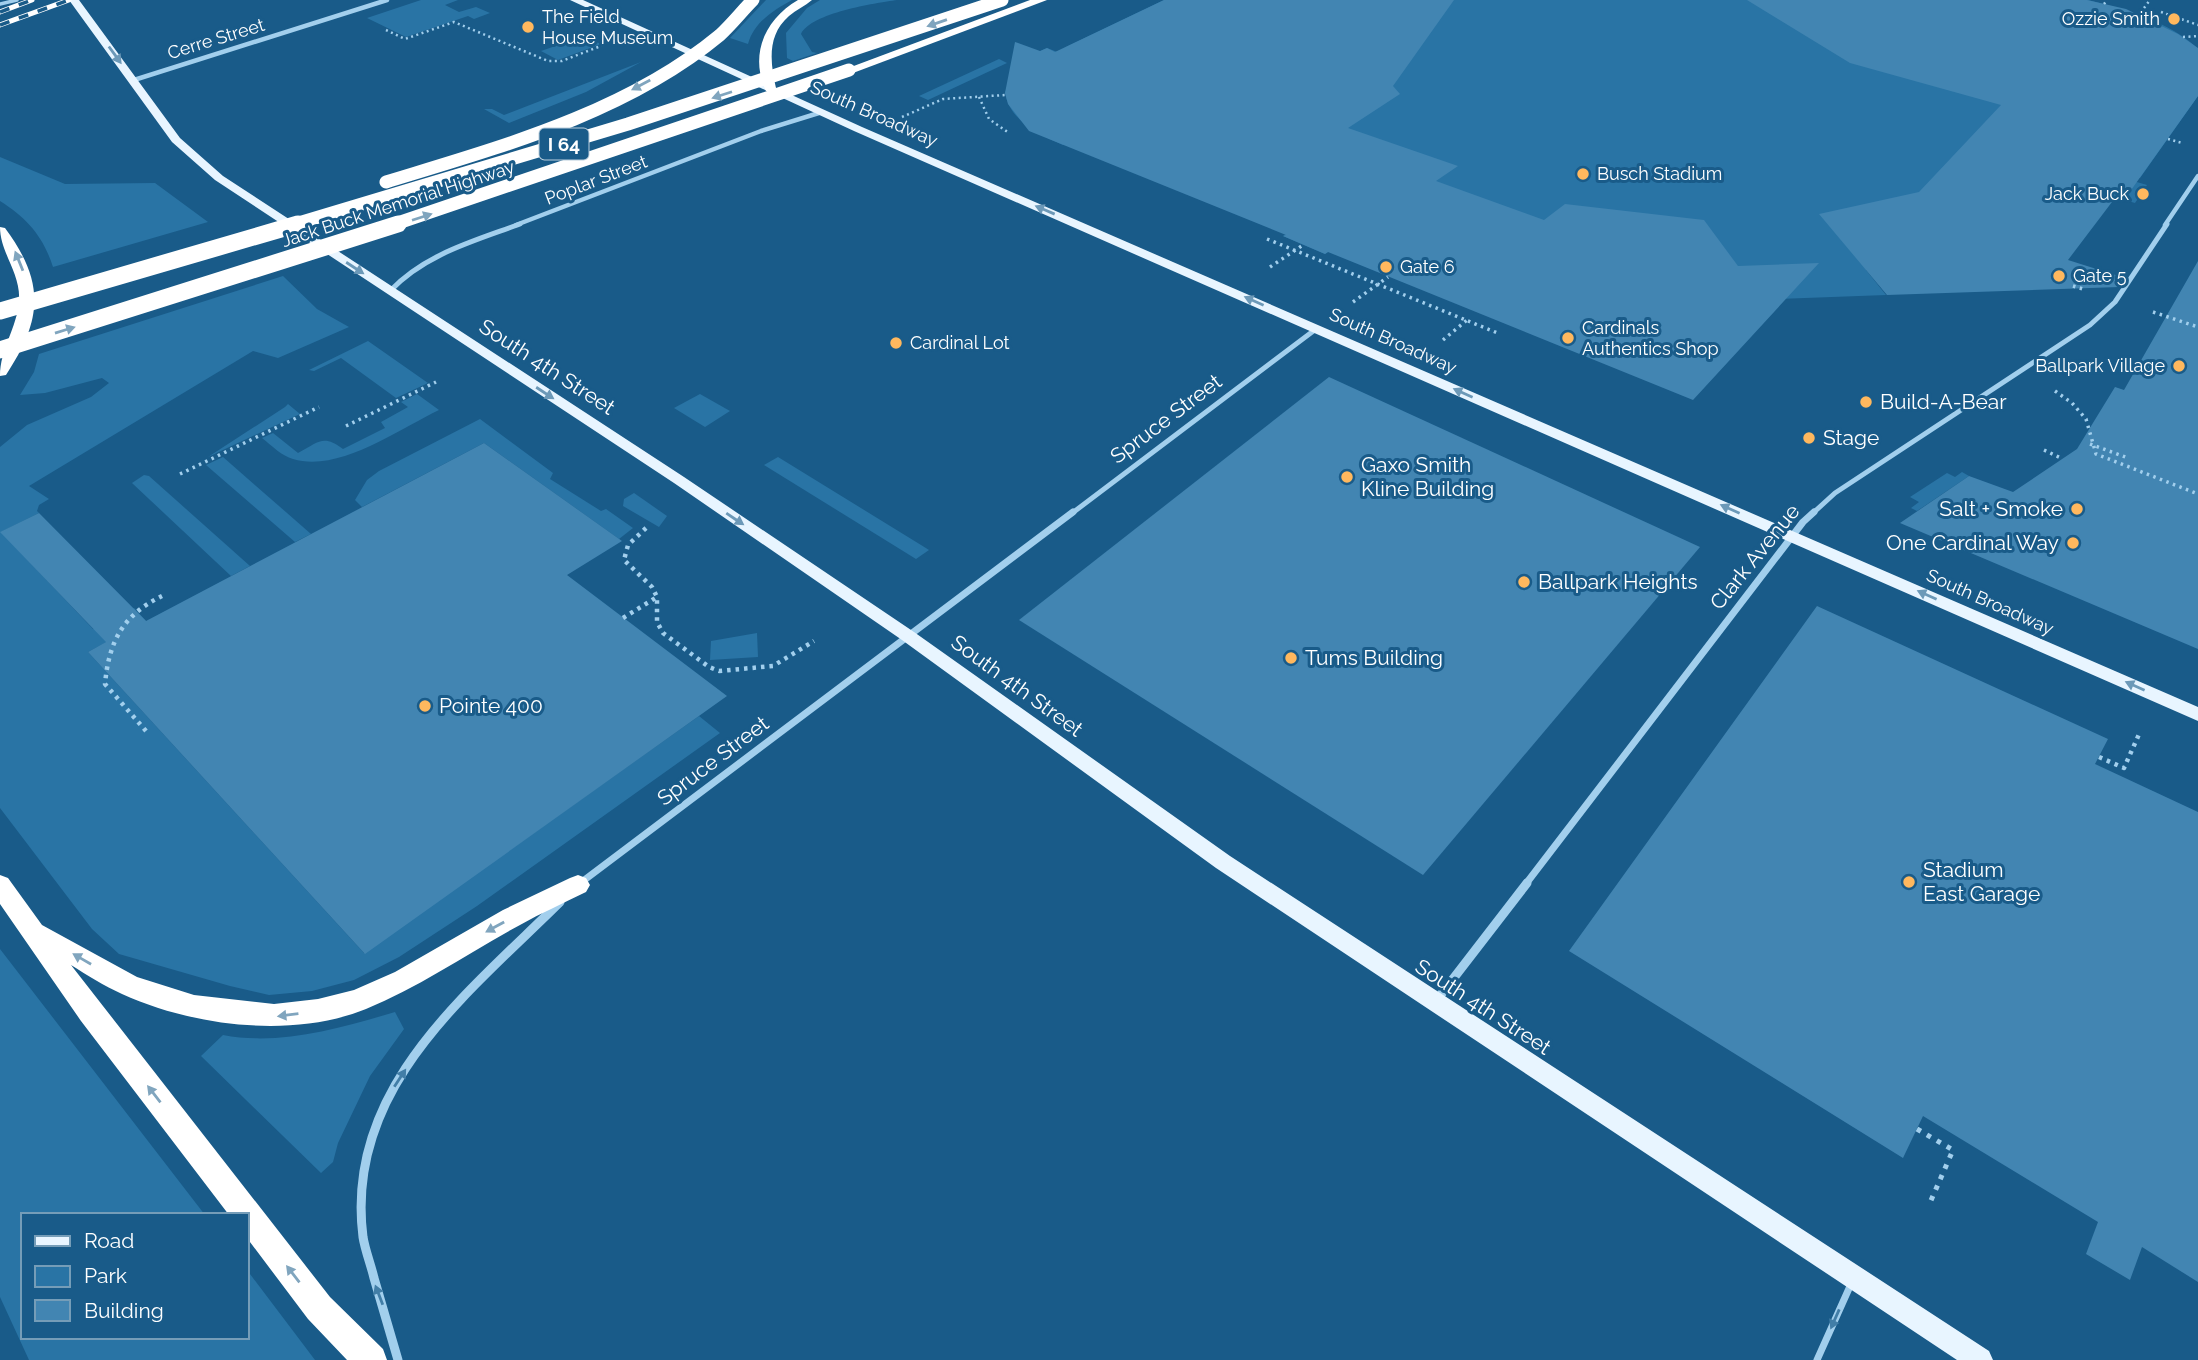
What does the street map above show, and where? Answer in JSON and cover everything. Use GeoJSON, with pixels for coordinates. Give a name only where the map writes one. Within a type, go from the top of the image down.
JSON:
{"type":"FeatureCollection","features":[{"type":"Feature","properties":{"kind":"highway"},"geometry":{"type":"LineString","coordinates":[[121,275],[251,224],[489,150],[563,122],[669,69],[728,27],[753,0]]}},
{"type":"Feature","properties":{"kind":"highway"},"geometry":{"type":"LineString","coordinates":[[770,88],[764,50],[768,35],[778,20],[806,0]]}},
{"type":"Feature","properties":{"kind":"highway","name":"Jack Buck Memorial Highway"},"geometry":{"type":"LineString","coordinates":[[0,311],[683,107],[1002,0]]}},
{"type":"Feature","properties":{"kind":"highway","name":"Jack Buck Memorial Highway"},"geometry":{"type":"LineString","coordinates":[[0,350],[357,238],[641,144],[1041,0]]}},
{"type":"Feature","properties":{"kind":"highway"},"geometry":{"type":"LineString","coordinates":[[0,231],[21,263],[28,289],[24,325],[0,371]]}},
{"type":"Feature","properties":{"kind":"highway"},"geometry":{"type":"LineString","coordinates":[[0,885],[90,1013],[245,1213]]}},
{"type":"Feature","properties":{"kind":"highway"},"geometry":{"type":"LineString","coordinates":[[35,932],[130,986],[194,1006],[274,1016],[318,1011],[357,1001],[404,980],[512,917],[578,885]]}},
{"type":"Feature","properties":{"kind":"highway"},"geometry":{"type":"LineString","coordinates":[[248,1217],[319,1308],[372,1360]]}},
{"type":"Feature","properties":{"kind":"main road","name":"South 4th Street"},"geometry":{"type":"LineString","coordinates":[[74,0],[176,140],[219,178],[679,480],[908,636],[1223,862],[1980,1360]]}},
{"type":"Feature","properties":{"kind":"main road","name":"South Broadway"},"geometry":{"type":"LineString","coordinates":[[575,0],[822,112],[2198,714]]}},
{"type":"Feature","properties":{"kind":"street","name":"Cerre Street"},"geometry":{"type":"LineString","coordinates":[[134,80],[387,0]]}},
{"type":"Feature","properties":{"kind":"street","name":"Poplar Street"},"geometry":{"type":"LineString","coordinates":[[390,291],[405,275],[436,256],[761,131],[822,112]]}},
{"type":"Feature","properties":{"kind":"street","name":"Clark Avenue"},"geometry":{"type":"LineString","coordinates":[[1434,1002],[1792,536],[1819,506],[1835,492],[2091,325],[2122,291],[2198,176]]}},
{"type":"Feature","properties":{"kind":"street","name":"Spruce Street"},"geometry":{"type":"LineString","coordinates":[[398,1360],[363,1238],[361,1185],[369,1138],[394,1086],[422,1043],[460,1001],[578,885],[1316,329]]}},
{"type":"Feature","properties":{"kind":"lane"},"geometry":{"type":"LineString","coordinates":[[0,4],[17,0]]}},
{"type":"Feature","properties":{"kind":"lane"},"geometry":{"type":"LineString","coordinates":[[1816,1360],[1853,1278]]}},
{"type":"Feature","properties":{"kind":"path"},"geometry":{"type":"LineString","coordinates":[[2104,4],[2107,0]]}},
{"type":"Feature","properties":{"kind":"path"},"geometry":{"type":"LineString","coordinates":[[2144,8],[2150,0]]}},
{"type":"Feature","properties":{"kind":"path"},"geometry":{"type":"LineString","coordinates":[[2161,12],[2198,25]]}},
{"type":"Feature","properties":{"kind":"path"},"geometry":{"type":"LineString","coordinates":[[383,28],[405,39],[454,22],[482,36],[555,61],[607,44]]}},
{"type":"Feature","properties":{"kind":"path"},"geometry":{"type":"LineString","coordinates":[[2183,37],[2198,36]]}},
{"type":"Feature","properties":{"kind":"path"},"geometry":{"type":"LineString","coordinates":[[900,119],[943,99],[1006,95]]}},
{"type":"Feature","properties":{"kind":"path"},"geometry":{"type":"LineString","coordinates":[[979,97],[983,113],[996,126],[1009,133]]}},
{"type":"Feature","properties":{"kind":"path"},"geometry":{"type":"LineString","coordinates":[[2168,139],[2182,143]]}},
{"type":"Feature","properties":{"kind":"path"},"geometry":{"type":"LineString","coordinates":[[1267,239],[1500,334]]}},
{"type":"Feature","properties":{"kind":"path"},"geometry":{"type":"LineString","coordinates":[[1270,267],[1303,245]]}},
{"type":"Feature","properties":{"kind":"path"},"geometry":{"type":"LineString","coordinates":[[1353,302],[1388,276]]}},
{"type":"Feature","properties":{"kind":"path"},"geometry":{"type":"LineString","coordinates":[[2073,286],[2083,289]]}},
{"type":"Feature","properties":{"kind":"path"},"geometry":{"type":"LineString","coordinates":[[2153,312],[2198,327]]}},
{"type":"Feature","properties":{"kind":"path"},"geometry":{"type":"LineString","coordinates":[[1443,340],[1467,320]]}},
{"type":"Feature","properties":{"kind":"path"},"geometry":{"type":"LineString","coordinates":[[346,426],[436,382]]}},
{"type":"Feature","properties":{"kind":"path"},"geometry":{"type":"LineString","coordinates":[[2055,391],[2080,410],[2086,419],[2090,430],[2090,444],[2096,454],[2198,494]]}},
{"type":"Feature","properties":{"kind":"path"},"geometry":{"type":"LineString","coordinates":[[180,474],[319,407]]}},
{"type":"Feature","properties":{"kind":"path"},"geometry":{"type":"LineString","coordinates":[[2090,444],[2127,458]]}},
{"type":"Feature","properties":{"kind":"path"},"geometry":{"type":"LineString","coordinates":[[2044,450],[2063,459]]}},
{"type":"Feature","properties":{"kind":"path"},"geometry":{"type":"LineString","coordinates":[[646,528],[629,541],[623,552],[624,560],[652,587],[657,597],[657,622],[663,633],[709,667],[719,671],[774,666],[814,641]]}},
{"type":"Feature","properties":{"kind":"path"},"geometry":{"type":"LineString","coordinates":[[146,731],[105,684],[106,667],[127,621],[136,610],[162,596]]}},
{"type":"Feature","properties":{"kind":"path"},"geometry":{"type":"LineString","coordinates":[[623,618],[657,597]]}},
{"type":"Feature","properties":{"kind":"path"},"geometry":{"type":"LineString","coordinates":[[2099,757],[2124,768],[2140,732]]}},
{"type":"Feature","properties":{"kind":"path"},"geometry":{"type":"LineString","coordinates":[[1917,1129],[1953,1150],[1929,1205]]}},
{"type":"Feature","properties":{"kind":"green space"},"geometry":{"type":"Polygon","coordinates":[[[421,0],[458,0],[445,5],[459,12],[476,7],[490,13],[474,19],[468,16],[406,37],[367,18],[421,0]]]}},
{"type":"Feature","properties":{"kind":"green space"},"geometry":{"type":"Polygon","coordinates":[[[766,0],[792,0],[760,23],[748,44],[730,38],[766,0]]]}},
{"type":"Feature","properties":{"kind":"green space"},"geometry":{"type":"Polygon","coordinates":[[[820,0],[897,0],[844,10],[817,20],[801,34],[812,52],[817,53],[793,61],[787,58],[786,33],[807,8],[820,0]]]}},
{"type":"Feature","properties":{"kind":"green space","name":"Busch Stadium"},"geometry":{"type":"Polygon","coordinates":[[[1164,0],[2088,0],[2132,12],[2161,24],[2198,49],[2198,96],[2140,178],[2132,176],[2130,180],[2147,185],[2135,203],[2090,190],[1879,270],[1866,270],[1886,295],[1750,300],[1356,233],[1325,254],[1283,236],[1289,232],[1069,142],[1063,145],[1019,119],[1005,92],[1026,58],[1047,48],[1060,53],[1070,48],[1066,47],[1164,0]]]}},
{"type":"Feature","properties":{"kind":"green space"},"geometry":{"type":"Polygon","coordinates":[[[584,36],[601,44],[558,60],[541,51],[584,36]]]}},
{"type":"Feature","properties":{"kind":"green space"},"geometry":{"type":"Polygon","coordinates":[[[999,59],[1007,63],[928,100],[919,96],[999,59]]]}},
{"type":"Feature","properties":{"kind":"green space"},"geometry":{"type":"Polygon","coordinates":[[[641,62],[586,92],[509,123],[484,109],[492,109],[504,115],[641,62]]]}},
{"type":"Feature","properties":{"kind":"green space"},"geometry":{"type":"Polygon","coordinates":[[[0,157],[65,184],[155,183],[208,222],[53,267],[33,229],[0,201],[0,157]]]}},
{"type":"Feature","properties":{"kind":"green space"},"geometry":{"type":"Polygon","coordinates":[[[283,276],[317,309],[349,327],[278,358],[253,351],[29,486],[49,499],[39,505],[39,513],[1,532],[93,629],[134,608],[146,621],[88,652],[364,953],[699,716],[720,733],[477,906],[399,957],[354,980],[312,991],[269,995],[119,954],[92,929],[0,808],[0,447],[27,425],[91,397],[109,383],[102,378],[45,393],[20,395],[34,372],[39,354],[283,276]]]}},
{"type":"Feature","properties":{"kind":"green space"},"geometry":{"type":"Polygon","coordinates":[[[368,341],[428,383],[396,398],[341,358],[314,371],[309,370],[368,341]]]}},
{"type":"Feature","properties":{"kind":"green space"},"geometry":{"type":"Polygon","coordinates":[[[417,394],[439,410],[349,455],[311,462],[293,459],[262,438],[273,433],[298,453],[321,441],[336,444],[343,449],[385,428],[381,422],[408,407],[401,402],[417,394]]]}},
{"type":"Feature","properties":{"kind":"green space"},"geometry":{"type":"Polygon","coordinates":[[[700,394],[730,411],[705,427],[674,408],[700,394]]]}},
{"type":"Feature","properties":{"kind":"green space"},"geometry":{"type":"Polygon","coordinates":[[[288,404],[300,414],[208,457],[285,407],[288,404]]]}},
{"type":"Feature","properties":{"kind":"green space"},"geometry":{"type":"Polygon","coordinates":[[[480,419],[553,473],[550,479],[601,511],[606,509],[633,528],[619,539],[484,443],[362,507],[355,500],[367,480],[379,471],[480,419]]]}},
{"type":"Feature","properties":{"kind":"green space"},"geometry":{"type":"Polygon","coordinates":[[[223,457],[311,534],[295,542],[206,465],[223,457]]]}},
{"type":"Feature","properties":{"kind":"green space"},"geometry":{"type":"Polygon","coordinates":[[[778,457],[929,550],[916,559],[764,465],[778,457]]]}},
{"type":"Feature","properties":{"kind":"green space"},"geometry":{"type":"Polygon","coordinates":[[[1962,472],[1969,476],[1917,511],[1911,508],[1919,502],[1910,497],[1947,473],[1955,477],[1962,472]]]}},
{"type":"Feature","properties":{"kind":"green space"},"geometry":{"type":"Polygon","coordinates":[[[144,475],[149,476],[250,566],[231,576],[132,483],[144,475]]]}},
{"type":"Feature","properties":{"kind":"green space"},"geometry":{"type":"Polygon","coordinates":[[[634,493],[667,516],[659,527],[623,506],[624,499],[634,493]]]}},
{"type":"Feature","properties":{"kind":"green space"},"geometry":{"type":"Polygon","coordinates":[[[757,633],[758,657],[710,660],[711,641],[757,633]]]}},
{"type":"Feature","properties":{"kind":"green space"},"geometry":{"type":"Polygon","coordinates":[[[0,949],[203,1213],[21,1213],[21,1339],[248,1339],[248,1271],[315,1360],[29,1360],[0,1297],[0,949]]]}},
{"type":"Feature","properties":{"kind":"green space"},"geometry":{"type":"Polygon","coordinates":[[[395,1012],[404,1029],[370,1076],[338,1143],[333,1162],[321,1173],[201,1056],[223,1035],[245,1038],[288,1037],[332,1029],[395,1012]]]}},
{"type":"Feature","properties":{"kind":"building","name":"Busch Stadium"},"geometry":{"type":"Polygon","coordinates":[[[1164,0],[1454,0],[1393,86],[1400,94],[1348,128],[1458,166],[1436,181],[1544,220],[1565,204],[1704,220],[1738,266],[1819,263],[1693,400],[1328,252],[1325,254],[1283,236],[1286,235],[1029,131],[1008,104],[1005,93],[1015,42],[1040,51],[1047,48],[1055,52],[1164,0]]]}},
{"type":"Feature","properties":{"kind":"building"},"geometry":{"type":"Polygon","coordinates":[[[1747,0],[2087,0],[2126,9],[2178,34],[2198,48],[2198,96],[2124,200],[2115,198],[2068,260],[2125,278],[2119,287],[1887,295],[1819,214],[1919,192],[2001,105],[1850,63],[1747,0]]]}},
{"type":"Feature","properties":{"kind":"building","name":"One Cardinal Way"},"geometry":{"type":"Polygon","coordinates":[[[2198,261],[2198,649],[1900,523],[1969,476],[2013,492],[2077,449],[2115,387],[2124,390],[2198,261]]]}},
{"type":"Feature","properties":{"kind":"building"},"geometry":{"type":"Polygon","coordinates":[[[1329,377],[1700,547],[1423,875],[1019,620],[1329,377]]]}},
{"type":"Feature","properties":{"kind":"building","name":"Pointe 400"},"geometry":{"type":"Polygon","coordinates":[[[484,443],[622,541],[567,575],[727,696],[365,954],[88,652],[106,642],[0,532],[39,513],[146,621],[484,443]]]}},
{"type":"Feature","properties":{"kind":"building","name":"Stadium East Garage"},"geometry":{"type":"Polygon","coordinates":[[[1817,606],[2108,739],[2095,764],[2198,812],[2198,1282],[2142,1247],[2130,1280],[2086,1254],[2098,1222],[1923,1116],[1903,1158],[1569,951],[1817,606]]]}},
{"type":"Feature","properties":{"kind":"railway"},"geometry":{"type":"LineString","coordinates":[[0,12],[32,0]]}},
{"type":"Feature","properties":{"kind":"railway"},"geometry":{"type":"LineString","coordinates":[[0,25],[69,0]]}},
{"type":"Feature","properties":{"kind":"place","name":"Ozzie Smith"},"geometry":{"type":"Point","coordinates":[2174,19]}},
{"type":"Feature","properties":{"kind":"place","name":"The Field House Museum"},"geometry":{"type":"Point","coordinates":[528,27]}},
{"type":"Feature","properties":{"kind":"place","name":"Busch Stadium"},"geometry":{"type":"Point","coordinates":[1583,174]}},
{"type":"Feature","properties":{"kind":"place","name":"Jack Buck"},"geometry":{"type":"Point","coordinates":[2143,194]}},
{"type":"Feature","properties":{"kind":"place","name":"Gate 6"},"geometry":{"type":"Point","coordinates":[1386,267]}},
{"type":"Feature","properties":{"kind":"place","name":"Gate 5"},"geometry":{"type":"Point","coordinates":[2059,276]}},
{"type":"Feature","properties":{"kind":"place","name":"Cardinals Authentics Shop"},"geometry":{"type":"Point","coordinates":[1568,338]}},
{"type":"Feature","properties":{"kind":"place","name":"Cardinal Lot"},"geometry":{"type":"Point","coordinates":[896,343]}},
{"type":"Feature","properties":{"kind":"place","name":"Ballpark Village"},"geometry":{"type":"Point","coordinates":[2179,366]}},
{"type":"Feature","properties":{"kind":"place","name":"Build-A-Bear"},"geometry":{"type":"Point","coordinates":[1866,402]}},
{"type":"Feature","properties":{"kind":"place","name":"Stage"},"geometry":{"type":"Point","coordinates":[1809,438]}},
{"type":"Feature","properties":{"kind":"place","name":"Gaxo Smith Kline Building"},"geometry":{"type":"Point","coordinates":[1347,477]}},
{"type":"Feature","properties":{"kind":"place","name":"Salt + Smoke"},"geometry":{"type":"Point","coordinates":[2077,509]}},
{"type":"Feature","properties":{"kind":"place","name":"One Cardinal Way"},"geometry":{"type":"Point","coordinates":[2073,543]}},
{"type":"Feature","properties":{"kind":"place","name":"Ballpark Heights"},"geometry":{"type":"Point","coordinates":[1524,582]}},
{"type":"Feature","properties":{"kind":"place","name":"Tums Building"},"geometry":{"type":"Point","coordinates":[1291,658]}},
{"type":"Feature","properties":{"kind":"place","name":"Pointe 400"},"geometry":{"type":"Point","coordinates":[425,706]}},
{"type":"Feature","properties":{"kind":"place","name":"Stadium East Garage"},"geometry":{"type":"Point","coordinates":[1909,882]}}]}
